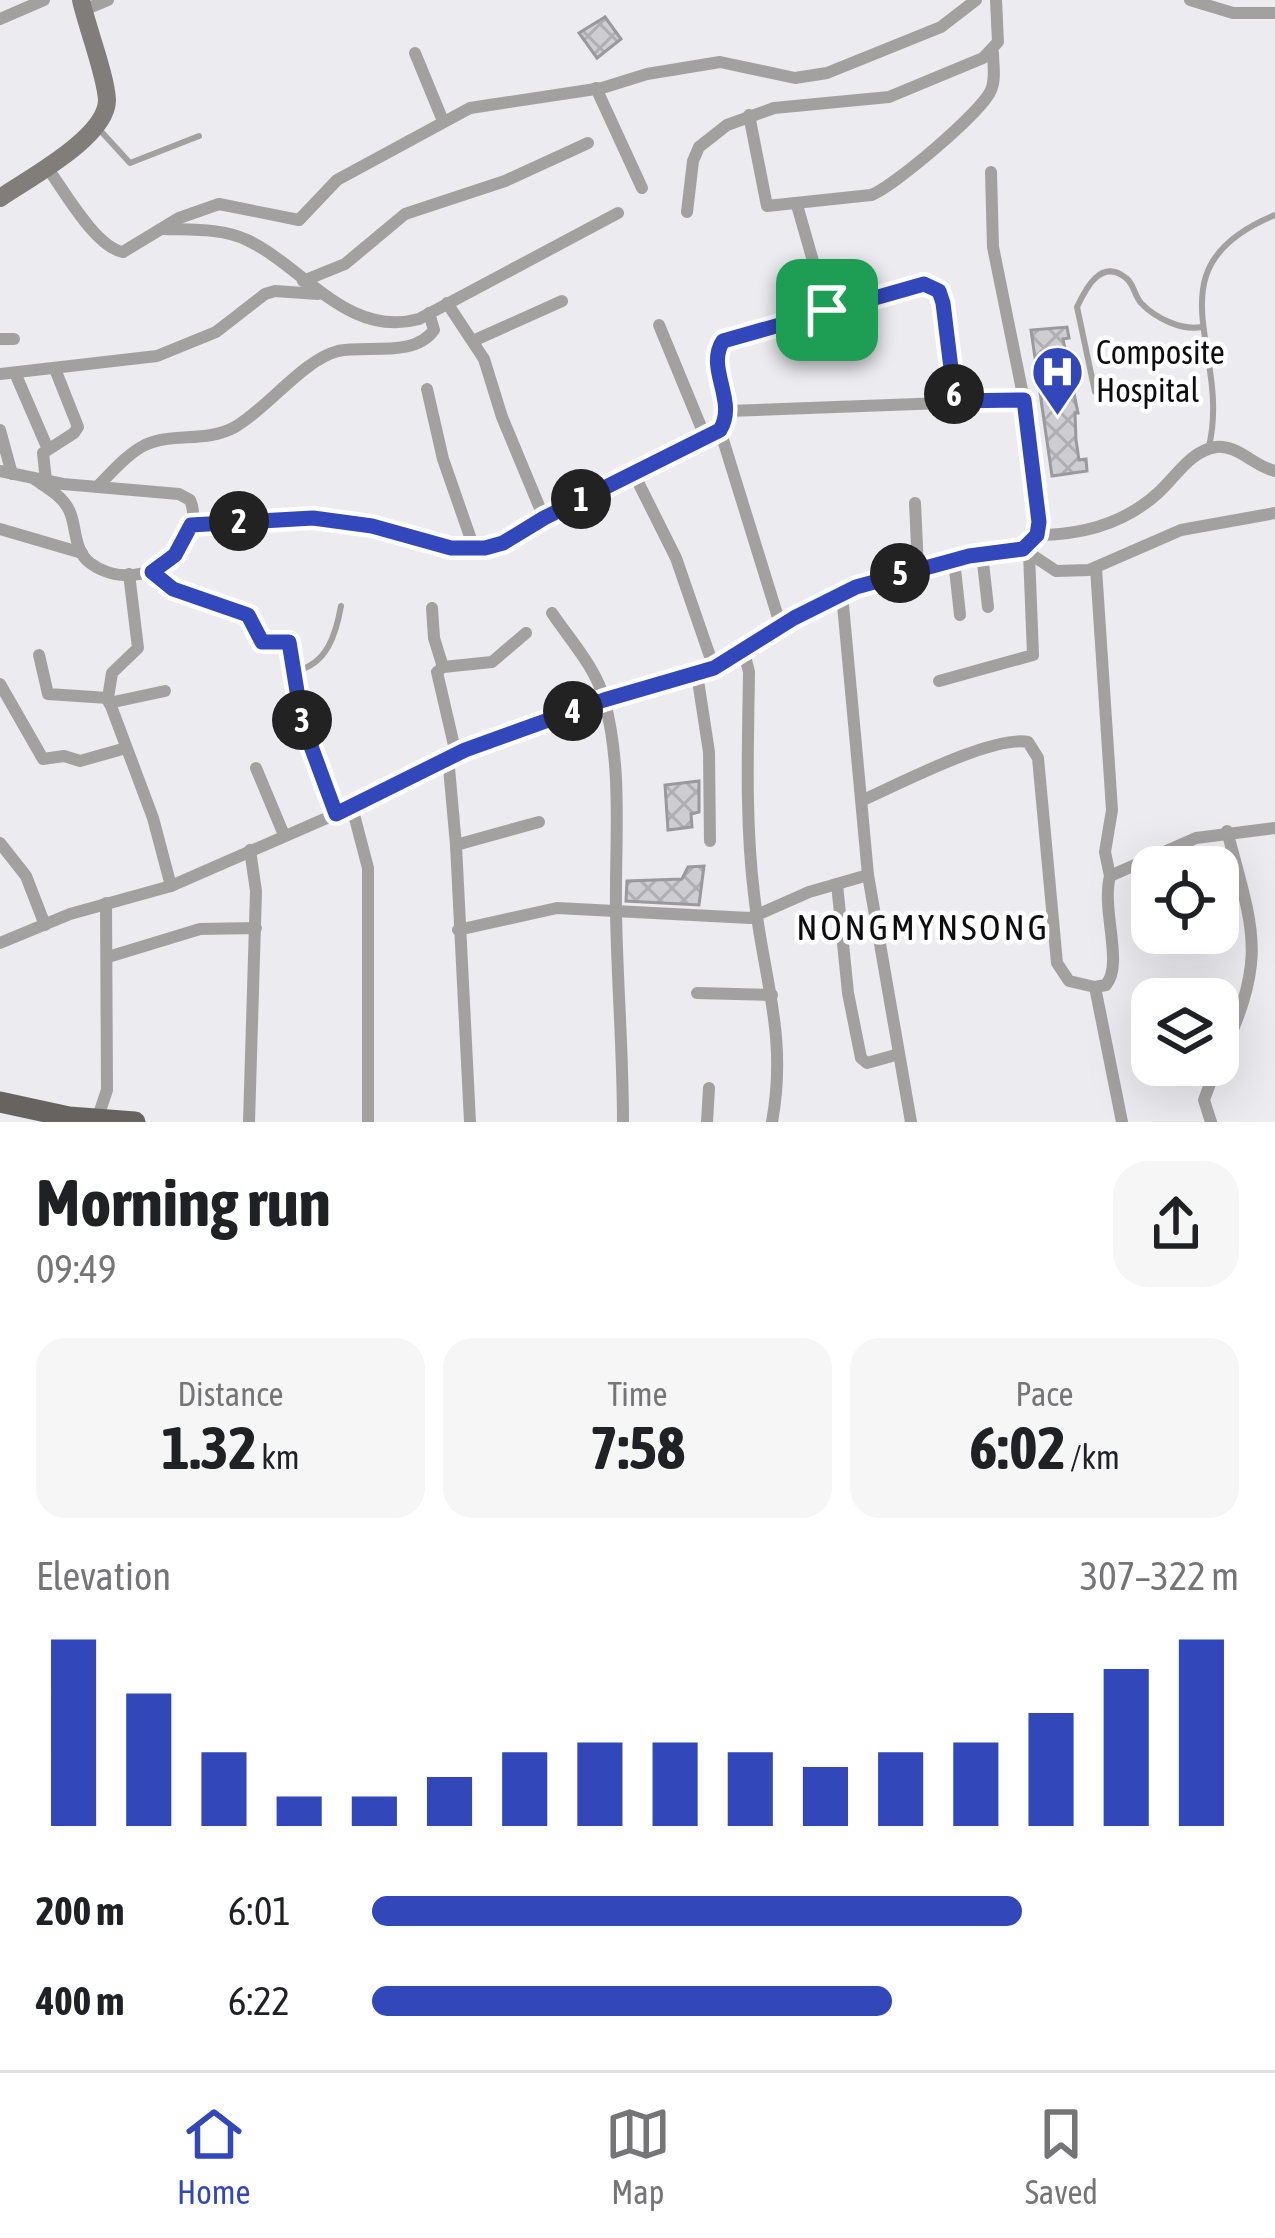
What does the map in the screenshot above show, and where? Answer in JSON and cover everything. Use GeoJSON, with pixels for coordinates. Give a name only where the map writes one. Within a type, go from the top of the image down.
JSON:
{"type":"FeatureCollection","features":[{"type":"Feature","properties":{"kind":"main road"},"geometry":{"type":"LineString","coordinates":[[9,1110],[135,1122]]}},
{"type":"Feature","properties":{"kind":"street"},"geometry":{"type":"LineString","coordinates":[[0,19],[44,0]]}},
{"type":"Feature","properties":{"kind":"street"},"geometry":{"type":"LineString","coordinates":[[0,198],[98,127],[106,109],[106,93],[83,5],[108,0]]}},
{"type":"Feature","properties":{"kind":"street"},"geometry":{"type":"LineString","coordinates":[[46,166],[110,250],[123,252],[179,218],[219,204],[299,220],[337,180],[470,108],[720,62],[795,78],[827,73],[941,27],[976,0]]}},
{"type":"Feature","properties":{"kind":"street"},"geometry":{"type":"LineString","coordinates":[[748,115],[763,200],[770,208],[871,195],[886,188],[964,123],[987,97],[998,42],[996,0]]}},
{"type":"Feature","properties":{"kind":"street"},"geometry":{"type":"LineString","coordinates":[[1190,0],[1233,13],[1275,13]]}},
{"type":"Feature","properties":{"kind":"street"},"geometry":{"type":"LineString","coordinates":[[686,212],[699,147],[727,125],[748,115],[889,97],[993,52]]}},
{"type":"Feature","properties":{"kind":"street"},"geometry":{"type":"LineString","coordinates":[[415,53],[443,121]]}},
{"type":"Feature","properties":{"kind":"street"},"geometry":{"type":"LineString","coordinates":[[596,88],[642,188]]}},
{"type":"Feature","properties":{"kind":"street"},"geometry":{"type":"LineString","coordinates":[[303,280],[345,264],[405,214],[505,181],[588,143]]}},
{"type":"Feature","properties":{"kind":"street"},"geometry":{"type":"LineString","coordinates":[[939,681],[1033,655],[1026,551],[1037,535],[1039,512],[1024,400],[993,247],[991,172]]}},
{"type":"Feature","properties":{"kind":"street"},"geometry":{"type":"LineString","coordinates":[[797,205],[827,310]]}},
{"type":"Feature","properties":{"kind":"street"},"geometry":{"type":"LineString","coordinates":[[164,229],[226,232],[246,239],[334,304],[403,323],[618,213]]}},
{"type":"Feature","properties":{"kind":"street"},"geometry":{"type":"LineString","coordinates":[[191,525],[313,518],[372,526],[451,548],[503,543],[720,430],[728,411],[716,358],[723,341],[924,284],[933,286],[943,303],[955,401]]}},
{"type":"Feature","properties":{"kind":"street"},"geometry":{"type":"LineString","coordinates":[[0,374],[157,356],[216,332],[265,294],[320,294]]}},
{"type":"Feature","properties":{"kind":"street"},"geometry":{"type":"LineString","coordinates":[[475,340],[562,301]]}},
{"type":"Feature","properties":{"kind":"street"},"geometry":{"type":"LineString","coordinates":[[447,303],[475,340],[544,518]]}},
{"type":"Feature","properties":{"kind":"street"},"geometry":{"type":"LineString","coordinates":[[97,488],[144,446],[233,428],[330,354],[428,339],[434,330],[429,313]]}},
{"type":"Feature","properties":{"kind":"street"},"geometry":{"type":"LineString","coordinates":[[659,325],[706,440]]}},
{"type":"Feature","properties":{"kind":"street"},"geometry":{"type":"LineString","coordinates":[[39,480],[47,447],[78,427],[56,369]]}},
{"type":"Feature","properties":{"kind":"street"},"geometry":{"type":"LineString","coordinates":[[15,373],[47,447]]}},
{"type":"Feature","properties":{"kind":"street"},"geometry":{"type":"LineString","coordinates":[[427,389],[442,460],[474,548]]}},
{"type":"Feature","properties":{"kind":"street"},"geometry":{"type":"LineString","coordinates":[[728,411],[1024,400]]}},
{"type":"Feature","properties":{"kind":"street"},"geometry":{"type":"LineString","coordinates":[[0,430],[6,472],[97,488],[178,494],[194,508],[191,525],[175,555],[152,572],[130,574],[90,563],[82,554],[64,503],[39,480]]}},
{"type":"Feature","properties":{"kind":"street"},"geometry":{"type":"LineString","coordinates":[[720,430],[781,627]]}},
{"type":"Feature","properties":{"kind":"street"},"geometry":{"type":"LineString","coordinates":[[1037,535],[1071,535],[1125,515],[1144,505],[1186,463],[1208,449],[1232,449],[1275,471]]}},
{"type":"Feature","properties":{"kind":"street"},"geometry":{"type":"LineString","coordinates":[[633,472],[676,558],[714,668]]}},
{"type":"Feature","properties":{"kind":"street"},"geometry":{"type":"LineString","coordinates":[[915,503],[919,568]]}},
{"type":"Feature","properties":{"kind":"street"},"geometry":{"type":"LineString","coordinates":[[0,944],[106,903],[171,886],[352,807],[452,755],[604,700],[714,668],[842,594],[919,568],[982,554],[1026,551],[1056,571],[1096,568],[1181,530],[1275,513]]}},
{"type":"Feature","properties":{"kind":"street"},"geometry":{"type":"LineString","coordinates":[[0,529],[82,554]]}},
{"type":"Feature","properties":{"kind":"street"},"geometry":{"type":"LineString","coordinates":[[982,554],[988,607]]}},
{"type":"Feature","properties":{"kind":"street"},"geometry":{"type":"LineString","coordinates":[[954,560],[960,615]]}},
{"type":"Feature","properties":{"kind":"street"},"geometry":{"type":"LineString","coordinates":[[863,800],[966,756],[1017,740],[1028,742],[1037,758],[1058,963],[1069,981],[1106,985],[1115,970],[1105,897],[1112,810],[1096,568]]}},
{"type":"Feature","properties":{"kind":"street"},"geometry":{"type":"LineString","coordinates":[[152,572],[173,589],[248,615],[262,642],[289,642],[302,722],[336,814]]}},
{"type":"Feature","properties":{"kind":"street"},"geometry":{"type":"LineString","coordinates":[[130,574],[138,648],[112,673],[108,700],[153,818],[171,886]]}},
{"type":"Feature","properties":{"kind":"street"},"geometry":{"type":"LineString","coordinates":[[842,594],[868,875],[911,1122]]}},
{"type":"Feature","properties":{"kind":"street"},"geometry":{"type":"LineString","coordinates":[[432,608],[443,667],[437,677],[452,755],[470,1122]]}},
{"type":"Feature","properties":{"kind":"street"},"geometry":{"type":"LineString","coordinates":[[552,613],[591,671],[604,700],[617,795],[623,1122]]}},
{"type":"Feature","properties":{"kind":"street"},"geometry":{"type":"LineString","coordinates":[[443,667],[492,662],[526,633]]}},
{"type":"Feature","properties":{"kind":"street"},"geometry":{"type":"LineString","coordinates":[[744,652],[749,672],[747,821],[778,1055],[772,1122]]}},
{"type":"Feature","properties":{"kind":"street"},"geometry":{"type":"LineString","coordinates":[[39,655],[48,694],[108,700],[165,691]]}},
{"type":"Feature","properties":{"kind":"street"},"geometry":{"type":"LineString","coordinates":[[697,674],[709,752],[710,841]]}},
{"type":"Feature","properties":{"kind":"street"},"geometry":{"type":"LineString","coordinates":[[0,684],[43,759],[64,756],[80,761],[126,748]]}},
{"type":"Feature","properties":{"kind":"street"},"geometry":{"type":"LineString","coordinates":[[256,768],[284,835]]}},
{"type":"Feature","properties":{"kind":"street"},"geometry":{"type":"LineString","coordinates":[[352,807],[368,868],[368,1122]]}},
{"type":"Feature","properties":{"kind":"street"},"geometry":{"type":"LineString","coordinates":[[456,845],[539,822]]}},
{"type":"Feature","properties":{"kind":"street"},"geometry":{"type":"LineString","coordinates":[[1110,876],[1162,851],[1227,831],[1275,828]]}},
{"type":"Feature","properties":{"kind":"street"},"geometry":{"type":"LineString","coordinates":[[1227,831],[1255,948],[1239,1017]]}},
{"type":"Feature","properties":{"kind":"street"},"geometry":{"type":"LineString","coordinates":[[0,843],[26,876],[45,925]]}},
{"type":"Feature","properties":{"kind":"street"},"geometry":{"type":"LineString","coordinates":[[250,850],[256,928],[250,1122]]}},
{"type":"Feature","properties":{"kind":"street"},"geometry":{"type":"LineString","coordinates":[[458,930],[538,909],[733,920],[868,875]]}},
{"type":"Feature","properties":{"kind":"street"},"geometry":{"type":"LineString","coordinates":[[837,884],[848,993],[861,1058],[867,1064],[899,1054]]}},
{"type":"Feature","properties":{"kind":"street"},"geometry":{"type":"LineString","coordinates":[[97,1120],[106,1090],[106,903]]}},
{"type":"Feature","properties":{"kind":"street"},"geometry":{"type":"LineString","coordinates":[[108,957],[200,928],[256,928]]}},
{"type":"Feature","properties":{"kind":"street"},"geometry":{"type":"LineString","coordinates":[[1095,987],[1122,1122]]}},
{"type":"Feature","properties":{"kind":"street"},"geometry":{"type":"LineString","coordinates":[[697,993],[772,995]]}},
{"type":"Feature","properties":{"kind":"street"},"geometry":{"type":"LineString","coordinates":[[1209,1086],[1204,1100],[1211,1122]]}},
{"type":"Feature","properties":{"kind":"street"},"geometry":{"type":"LineString","coordinates":[[707,1122],[709,1088]]}},
{"type":"Feature","properties":{"kind":"lane"},"geometry":{"type":"LineString","coordinates":[[98,127],[130,163],[199,136]]}},
{"type":"Feature","properties":{"kind":"lane"},"geometry":{"type":"LineString","coordinates":[[1208,449],[1214,401],[1198,297],[1220,253],[1249,227],[1275,215]]}},
{"type":"Feature","properties":{"kind":"lane"},"geometry":{"type":"LineString","coordinates":[[1095,392],[1077,308],[1099,274],[1123,275],[1143,306],[1182,328],[1202,327]]}},
{"type":"Feature","properties":{"kind":"lane"},"geometry":{"type":"LineString","coordinates":[[294,671],[312,665],[330,646],[341,606]]}},
{"type":"Feature","properties":{"kind":"building"},"geometry":{"type":"Polygon","coordinates":[[[605,17],[621,39],[597,58],[579,33],[605,17]]]}},
{"type":"Feature","properties":{"kind":"building"},"geometry":{"type":"Polygon","coordinates":[[[1067,327],[1069,338],[1063,339],[1078,413],[1076,440],[1079,460],[1086,459],[1087,471],[1052,476],[1031,330],[1067,327]]]}},
{"type":"Feature","properties":{"kind":"building"},"geometry":{"type":"Polygon","coordinates":[[[699,781],[699,812],[691,814],[692,827],[668,830],[665,785],[699,781]]]}},
{"type":"Feature","properties":{"kind":"building"},"geometry":{"type":"Polygon","coordinates":[[[704,866],[699,905],[626,901],[627,881],[682,879],[688,867],[704,866]]]}},
{"type":"Feature","properties":{"kind":"place","name":"Composite Hospital"},"geometry":{"type":"Point","coordinates":[1057,417]}},
{"type":"Feature","properties":{"kind":"district","name":"NONGMYNSONG"},"geometry":{"type":"Point","coordinates":[923,927]}},
{"type":"Feature","properties":{"kind":"route"},"geometry":{"type":"LineString","coordinates":[[924,284],[939,291],[955,401],[1024,400],[1039,522],[1037,535],[1023,549],[969,556],[856,587],[820,603],[714,668],[604,700],[465,750],[336,814],[308,744],[289,642],[262,642],[248,615],[184,594],[152,572],[175,555],[191,525],[313,518],[372,526],[451,548],[503,543],[720,430],[728,411],[716,358],[723,341],[827,310],[924,284]]}}]}
